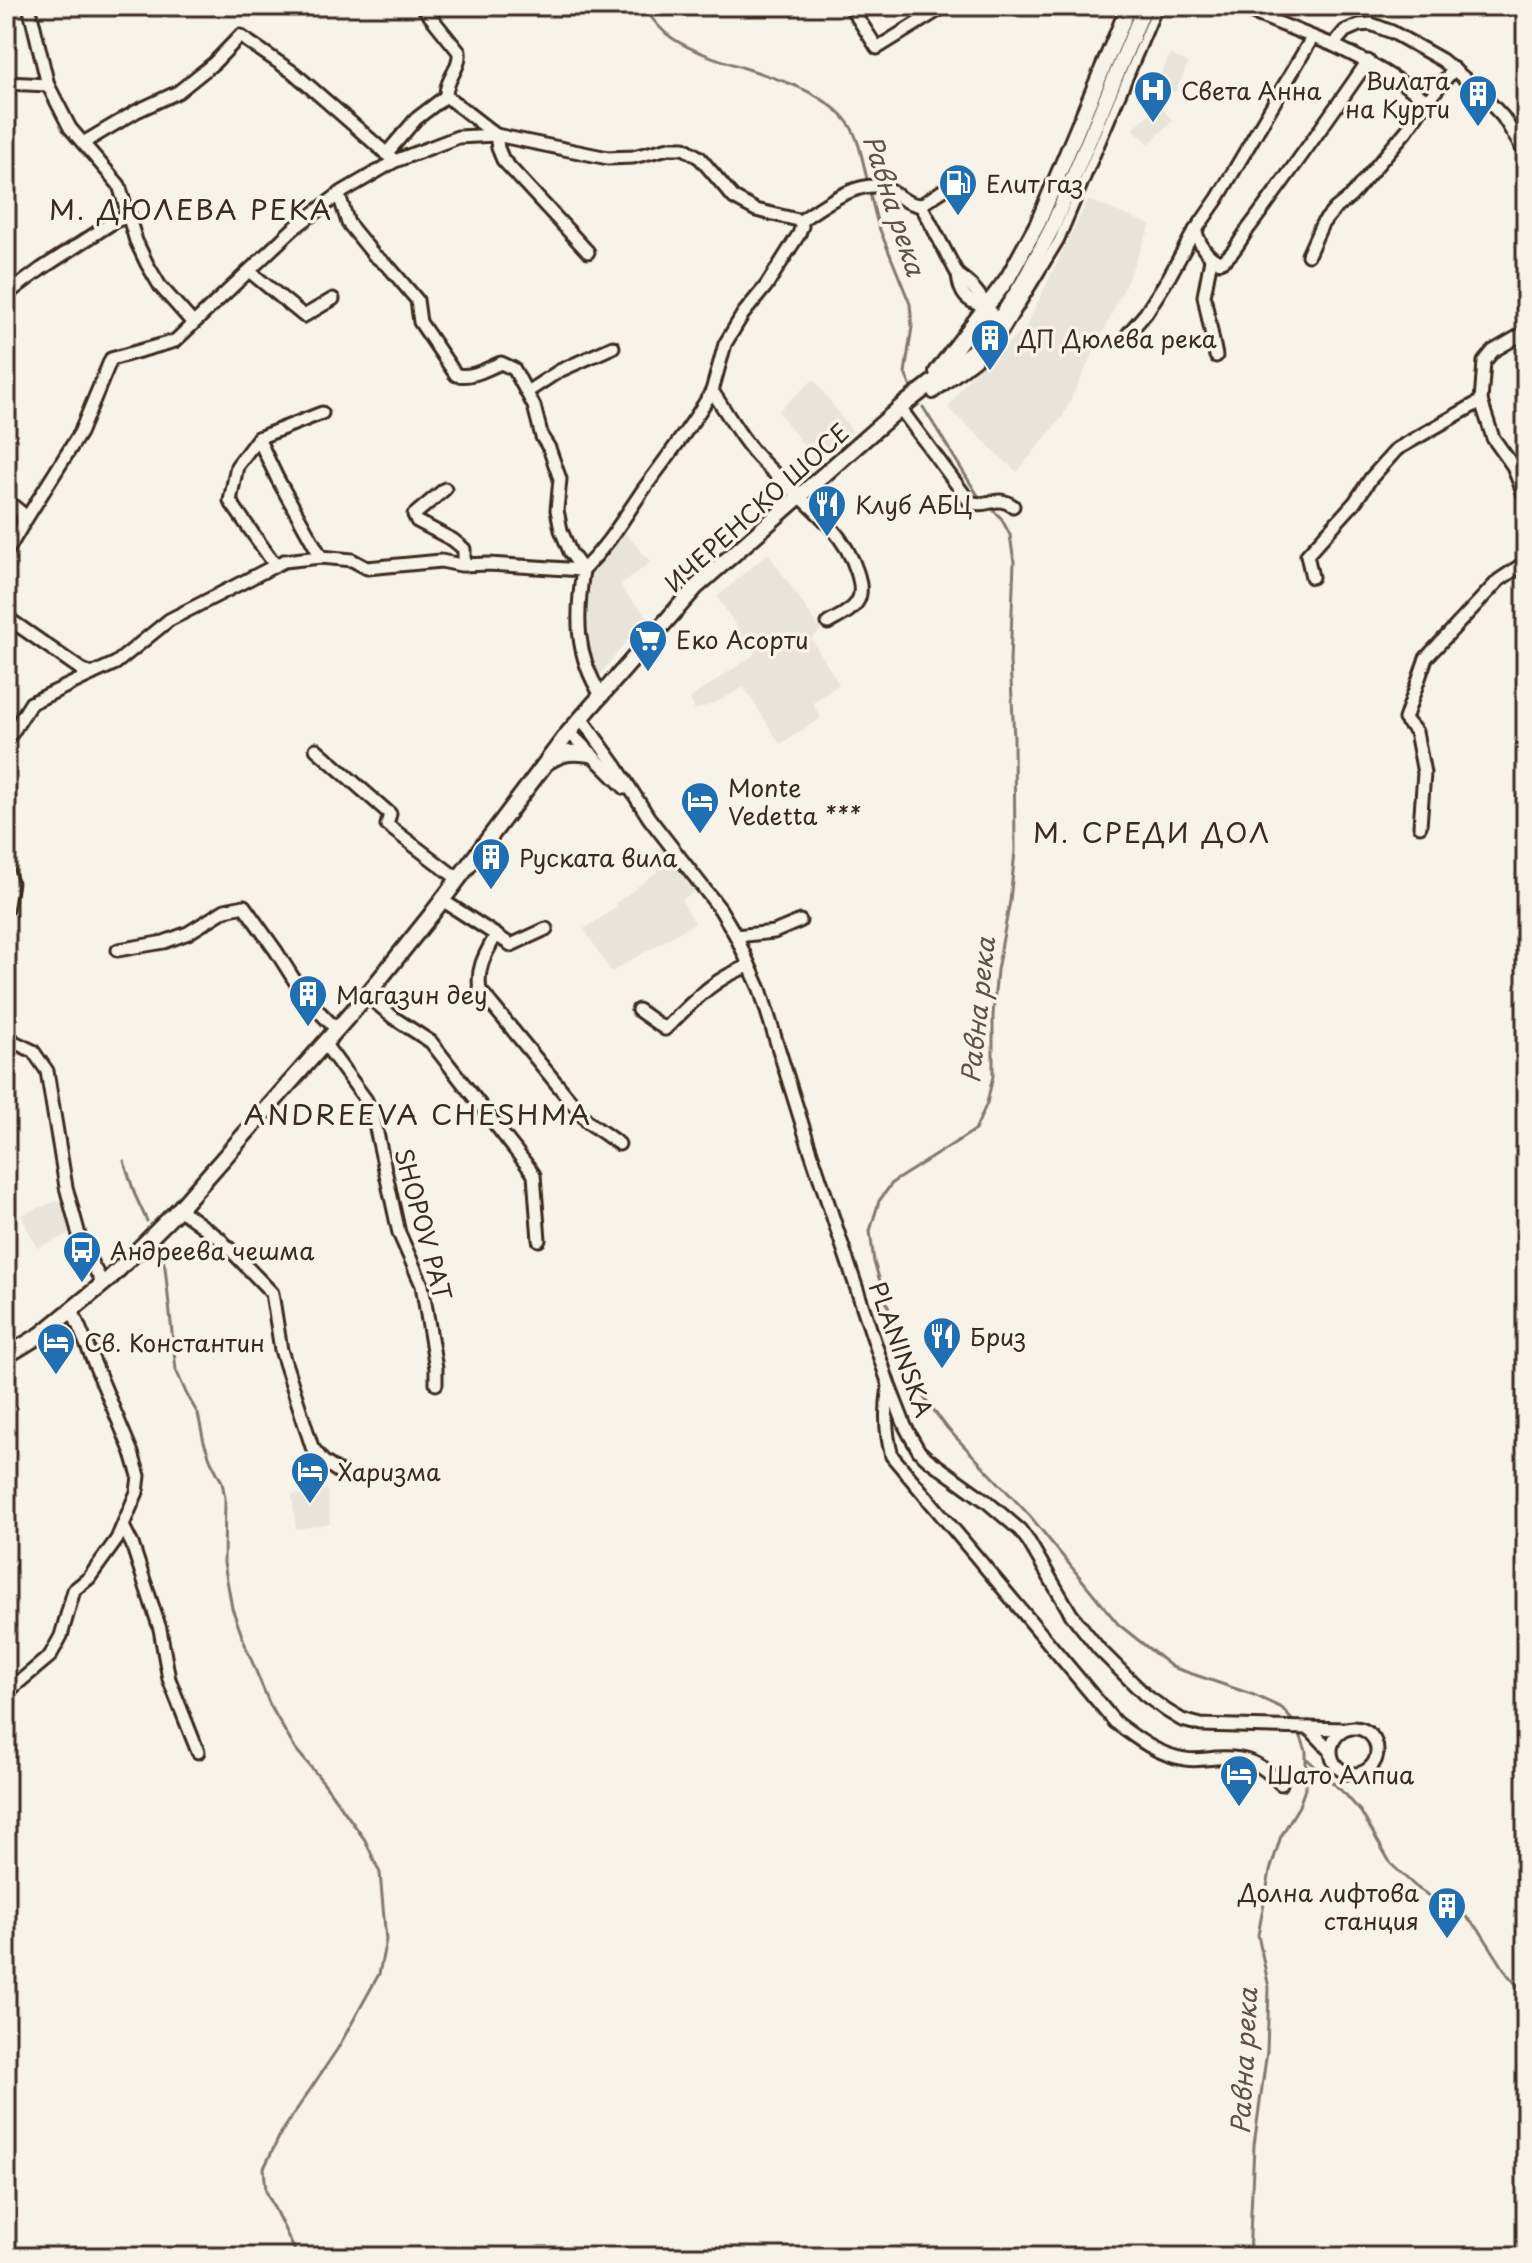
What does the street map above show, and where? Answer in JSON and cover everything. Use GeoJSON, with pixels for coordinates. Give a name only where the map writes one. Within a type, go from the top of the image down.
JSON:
{"type":"FeatureCollection","features":[{"type":"Feature","properties":{"kind":"street"},"geometry":{"type":"LineString","coordinates":[[29,6],[48,85],[70,128],[119,185],[136,241],[147,264],[160,286],[193,323]]}},
{"type":"Feature","properties":{"kind":"street"},"geometry":{"type":"LineString","coordinates":[[422,6],[459,52],[460,59],[446,88],[446,96]]}},
{"type":"Feature","properties":{"kind":"street"},"geometry":{"type":"LineString","coordinates":[[850,6],[877,48],[945,6]]}},
{"type":"Feature","properties":{"kind":"street"},"geometry":{"type":"LineString","coordinates":[[930,390],[1008,278],[1038,223],[1129,6]]}},
{"type":"Feature","properties":{"kind":"street"},"geometry":{"type":"LineString","coordinates":[[930,390],[973,351],[998,322],[1023,283],[1052,228],[1145,6]]}},
{"type":"Feature","properties":{"kind":"street"},"geometry":{"type":"LineString","coordinates":[[930,390],[976,361],[1003,332],[1059,240],[1158,6]]}},
{"type":"Feature","properties":{"kind":"street"},"geometry":{"type":"LineString","coordinates":[[1236,6],[1368,61],[1427,101]]}},
{"type":"Feature","properties":{"kind":"street"},"geometry":{"type":"LineString","coordinates":[[1333,45],[1345,31],[1359,25],[1371,24],[1392,32],[1454,69],[1503,117],[1526,154]]}},
{"type":"Feature","properties":{"kind":"street"},"geometry":{"type":"LineString","coordinates":[[83,143],[137,111],[178,92],[214,63],[240,36],[294,73],[391,158]]}},
{"type":"Feature","properties":{"kind":"street"},"geometry":{"type":"LineString","coordinates":[[1128,334],[1146,313],[1195,230],[1218,198],[1312,38]]}},
{"type":"Feature","properties":{"kind":"street"},"geometry":{"type":"LineString","coordinates":[[1195,230],[1200,245],[1211,259],[1220,262],[1229,258],[1237,242],[1368,61]]}},
{"type":"Feature","properties":{"kind":"street"},"geometry":{"type":"LineString","coordinates":[[1308,255],[1322,224],[1351,196],[1454,69]]}},
{"type":"Feature","properties":{"kind":"street"},"geometry":{"type":"LineString","coordinates":[[6,83],[48,85]]}},
{"type":"Feature","properties":{"kind":"street"},"geometry":{"type":"LineString","coordinates":[[446,96],[496,135],[503,160],[588,252]]}},
{"type":"Feature","properties":{"kind":"street"},"geometry":{"type":"LineString","coordinates":[[391,158],[416,119],[446,96]]}},
{"type":"Feature","properties":{"kind":"street"},"geometry":{"type":"LineString","coordinates":[[6,553],[80,433],[111,359],[175,341],[293,229],[391,158],[458,137],[496,135],[608,158],[684,148],[700,158],[734,198],[756,210],[789,217],[802,226],[766,286],[743,314],[725,344],[712,391],[699,414],[604,549],[583,570],[577,621],[589,676],[601,695]]}},
{"type":"Feature","properties":{"kind":"street"},"geometry":{"type":"LineString","coordinates":[[799,222],[825,205],[869,186],[885,188],[913,205],[921,205],[954,183]]}},
{"type":"Feature","properties":{"kind":"street"},"geometry":{"type":"LineString","coordinates":[[339,195],[348,223],[417,300],[420,322],[456,375],[477,374],[501,363],[514,369],[534,406],[542,437],[560,479],[557,510],[561,530],[570,552],[583,570]]}},
{"type":"Feature","properties":{"kind":"street"},"geometry":{"type":"LineString","coordinates":[[921,205],[958,275],[981,295],[998,322]]}},
{"type":"Feature","properties":{"kind":"street"},"geometry":{"type":"LineString","coordinates":[[10,292],[115,221],[130,216]]}},
{"type":"Feature","properties":{"kind":"street"},"geometry":{"type":"LineString","coordinates":[[1211,259],[1204,296],[1216,356]]}},
{"type":"Feature","properties":{"kind":"street"},"geometry":{"type":"LineString","coordinates":[[249,271],[304,316],[333,299]]}},
{"type":"Feature","properties":{"kind":"street"},"geometry":{"type":"LineString","coordinates":[[1526,332],[1493,351],[1484,362],[1481,401],[1493,438],[1513,466],[1526,500]]}},
{"type":"Feature","properties":{"kind":"street"},"geometry":{"type":"LineString","coordinates":[[527,392],[559,371],[613,347]]}},
{"type":"Feature","properties":{"kind":"street","name":"ИЧЕРЕНСКО ШОСЕ"},"geometry":{"type":"LineString","coordinates":[[6,1356],[42,1334],[103,1284],[179,1209],[367,995],[569,732],[696,587],[900,407],[930,390]]}},
{"type":"Feature","properties":{"kind":"street"},"geometry":{"type":"LineString","coordinates":[[712,391],[762,462],[819,514],[844,543],[852,558],[861,593],[856,604],[828,623]]}},
{"type":"Feature","properties":{"kind":"street"},"geometry":{"type":"LineString","coordinates":[[1312,577],[1307,555],[1397,449],[1481,401]]}},
{"type":"Feature","properties":{"kind":"street"},"geometry":{"type":"LineString","coordinates":[[900,407],[969,501],[981,505],[1005,500],[1013,506]]}},
{"type":"Feature","properties":{"kind":"street"},"geometry":{"type":"LineString","coordinates":[[275,565],[230,501],[237,466],[258,438],[322,413]]}},
{"type":"Feature","properties":{"kind":"street"},"geometry":{"type":"LineString","coordinates":[[258,438],[321,557]]}},
{"type":"Feature","properties":{"kind":"street"},"geometry":{"type":"LineString","coordinates":[[445,489],[414,515],[417,521],[464,549],[464,565]]}},
{"type":"Feature","properties":{"kind":"street"},"geometry":{"type":"LineString","coordinates":[[6,500],[22,513],[23,524]]}},
{"type":"Feature","properties":{"kind":"street"},"geometry":{"type":"LineString","coordinates":[[6,737],[12,733],[31,703],[116,663],[169,620],[284,561],[321,557],[352,560],[367,568],[441,561],[464,565],[583,570]]}},
{"type":"Feature","properties":{"kind":"street"},"geometry":{"type":"LineString","coordinates":[[1420,826],[1424,773],[1416,732],[1405,719],[1426,658],[1499,580],[1526,562]]}},
{"type":"Feature","properties":{"kind":"street"},"geometry":{"type":"LineString","coordinates":[[6,617],[92,674]]}},
{"type":"Feature","properties":{"kind":"street"},"geometry":{"type":"LineString","coordinates":[[581,718],[638,802]]}},
{"type":"Feature","properties":{"kind":"street"},"geometry":{"type":"LineString","coordinates":[[569,732],[638,802]]}},
{"type":"Feature","properties":{"kind":"street"},"geometry":{"type":"LineString","coordinates":[[316,749],[390,814],[387,825],[458,879]]}},
{"type":"Feature","properties":{"kind":"street"},"geometry":{"type":"LineString","coordinates":[[546,763],[567,752],[590,754]]}},
{"type":"Feature","properties":{"kind":"street","name":"PLANINSKA"},"geometry":{"type":"LineString","coordinates":[[638,802],[720,909],[749,966],[768,1013],[889,1385],[905,1426],[919,1451],[1020,1530],[1071,1614],[1099,1649],[1145,1695],[1175,1716],[1201,1725],[1345,1729]]}},
{"type":"Feature","properties":{"kind":"street"},"geometry":{"type":"LineString","coordinates":[[6,869],[11,883],[6,910]]}},
{"type":"Feature","properties":{"kind":"street"},"geometry":{"type":"LineString","coordinates":[[442,900],[511,945],[546,929]]}},
{"type":"Feature","properties":{"kind":"street"},"geometry":{"type":"LineString","coordinates":[[118,950],[164,942],[188,933],[225,910],[244,906],[305,997],[336,1029]]}},
{"type":"Feature","properties":{"kind":"street"},"geometry":{"type":"LineString","coordinates":[[736,936],[774,932],[800,921]]}},
{"type":"Feature","properties":{"kind":"street"},"geometry":{"type":"LineString","coordinates":[[496,935],[481,963],[478,977],[480,990],[588,1122],[619,1144]]}},
{"type":"Feature","properties":{"kind":"street"},"geometry":{"type":"LineString","coordinates":[[638,1010],[665,1029],[710,987],[728,974],[749,966]]}},
{"type":"Feature","properties":{"kind":"street"},"geometry":{"type":"LineString","coordinates":[[367,995],[394,1018],[431,1042],[530,1169],[534,1175],[539,1240]]}},
{"type":"Feature","properties":{"kind":"street"},"geometry":{"type":"LineString","coordinates":[[6,1031],[14,1042],[33,1051],[47,1071],[66,1187],[82,1246],[103,1284]]}},
{"type":"Feature","properties":{"kind":"street","name":"SHOPOV PAT"},"geometry":{"type":"LineString","coordinates":[[324,1043],[366,1100],[373,1115],[399,1233],[422,1285],[436,1384]]}},
{"type":"Feature","properties":{"kind":"street"},"geometry":{"type":"LineString","coordinates":[[179,1209],[219,1238],[272,1293],[281,1350],[312,1447],[323,1461],[343,1475]]}},
{"type":"Feature","properties":{"kind":"street"},"geometry":{"type":"LineString","coordinates":[[6,1693],[50,1656],[61,1636],[74,1590],[89,1578],[117,1539],[137,1492],[139,1476],[132,1453],[72,1310]]}},
{"type":"Feature","properties":{"kind":"street"},"geometry":{"type":"LineString","coordinates":[[889,1385],[885,1407],[887,1440],[892,1456],[1115,1722],[1142,1742],[1169,1756],[1189,1760],[1248,1759],[1265,1767],[1281,1784]]}},
{"type":"Feature","properties":{"kind":"street"},"geometry":{"type":"LineString","coordinates":[[123,1526],[160,1629],[169,1679],[198,1752]]}},
{"type":"Feature","properties":{"kind":"street"},"geometry":{"type":"LineString","coordinates":[[1309,1728],[1330,1750],[1334,1764],[1344,1773],[1356,1775],[1371,1767],[1377,1754],[1374,1740],[1363,1730],[1353,1728],[1345,1729],[1334,1738],[1330,1750]]}},
{"type":"Feature","properties":{"kind":"shaded area"},"geometry":{"type":"Polygon","coordinates":[[[1170,54],[1189,63],[1175,92],[1156,84],[1170,54]]]}},
{"type":"Feature","properties":{"kind":"shaded area","name":"Света Анна"},"geometry":{"type":"Polygon","coordinates":[[[1158,105],[1173,120],[1149,144],[1133,129],[1158,105]]]}},
{"type":"Feature","properties":{"kind":"shaded area"},"geometry":{"type":"Polygon","coordinates":[[[1088,200],[1151,225],[1063,416],[1017,472],[948,408],[968,379],[1024,330],[1088,200]]]}},
{"type":"Feature","properties":{"kind":"shaded area"},"geometry":{"type":"Polygon","coordinates":[[[814,379],[852,431],[816,462],[778,411],[814,379]]]}},
{"type":"Feature","properties":{"kind":"shaded area"},"geometry":{"type":"Polygon","coordinates":[[[624,532],[651,562],[621,584],[624,592],[650,619],[636,630],[596,679],[583,640],[582,608],[588,574],[624,532]]]}},
{"type":"Feature","properties":{"kind":"shaded area"},"geometry":{"type":"Polygon","coordinates":[[[768,553],[821,630],[811,639],[839,684],[813,703],[821,718],[780,744],[744,687],[695,710],[690,698],[755,654],[717,597],[768,553]]]}},
{"type":"Feature","properties":{"kind":"shaded area"},"geometry":{"type":"Polygon","coordinates":[[[663,846],[697,890],[681,900],[695,923],[611,972],[584,929],[617,907],[615,904],[658,871],[648,857],[663,846]]]}},
{"type":"Feature","properties":{"kind":"shaded area"},"geometry":{"type":"Polygon","coordinates":[[[59,1200],[73,1232],[37,1248],[21,1215],[59,1200]]]}},
{"type":"Feature","properties":{"kind":"shaded area"},"geometry":{"type":"Polygon","coordinates":[[[328,1490],[330,1524],[296,1529],[292,1495],[328,1490]]]}},
{"type":"Feature","properties":{"kind":"waterway","name":"Равна река"},"geometry":{"type":"LineString","coordinates":[[643,6],[672,38],[716,58],[791,84],[833,108],[853,130],[868,183]]}},
{"type":"Feature","properties":{"kind":"waterway","name":"Равна река"},"geometry":{"type":"LineString","coordinates":[[869,190],[878,225],[910,304],[912,327],[905,373],[913,393]]}},
{"type":"Feature","properties":{"kind":"waterway","name":"Равна река"},"geometry":{"type":"LineString","coordinates":[[923,407],[983,501]]}},
{"type":"Feature","properties":{"kind":"waterway","name":"Равна река"},"geometry":{"type":"LineString","coordinates":[[989,506],[1001,518],[1010,535],[1014,562],[1010,661],[1015,851],[1010,901],[997,970],[993,1076],[987,1103],[975,1130],[893,1182],[879,1201],[870,1231],[874,1262],[889,1310],[925,1399],[948,1429],[1030,1516],[1118,1624],[1172,1667],[1254,1695],[1282,1708],[1292,1720]]}},
{"type":"Feature","properties":{"kind":"waterway"},"geometry":{"type":"LineString","coordinates":[[124,1161],[147,1221]]}},
{"type":"Feature","properties":{"kind":"waterway"},"geometry":{"type":"LineString","coordinates":[[159,1247],[165,1267],[176,1370],[198,1414],[204,1442],[222,1482],[225,1498],[224,1563],[232,1608],[270,1705],[294,1747],[365,1840],[380,1873],[386,1940],[379,1974],[338,2048],[281,2133],[264,2168],[266,2191],[298,2257]]}},
{"type":"Feature","properties":{"kind":"waterway","name":"Равна река"},"geometry":{"type":"LineString","coordinates":[[1249,2257],[1254,2145],[1267,2051],[1269,1988],[1258,1935],[1270,1871],[1281,1836],[1299,1806],[1306,1786],[1306,1751],[1300,1734]]}},
{"type":"Feature","properties":{"kind":"waterway"},"geometry":{"type":"LineString","coordinates":[[1307,1759],[1361,1812],[1391,1864],[1416,1887],[1464,1915],[1480,1931],[1508,1975],[1526,1995]]}},
{"type":"Feature","properties":{"kind":"place","name":"Света Анна"},"geometry":{"type":"Point","coordinates":[1153,124]}},
{"type":"Feature","properties":{"kind":"place","name":"Вилата на Курти"},"geometry":{"type":"Point","coordinates":[1478,128]}},
{"type":"Feature","properties":{"kind":"place","name":"Елит газ"},"geometry":{"type":"Point","coordinates":[958,217]}},
{"type":"Feature","properties":{"kind":"place","name":"ДП Дюлева река"},"geometry":{"type":"Point","coordinates":[990,372]}},
{"type":"Feature","properties":{"kind":"place","name":"Клуб АБЦ"},"geometry":{"type":"Point","coordinates":[827,538]}},
{"type":"Feature","properties":{"kind":"place","name":"Еко Асорти"},"geometry":{"type":"Point","coordinates":[648,673]}},
{"type":"Feature","properties":{"kind":"place","name":"Monte Vedetta ***"},"geometry":{"type":"Point","coordinates":[700,835]}},
{"type":"Feature","properties":{"kind":"place","name":"Руската вила"},"geometry":{"type":"Point","coordinates":[491,891]}},
{"type":"Feature","properties":{"kind":"place","name":"Магазин деу"},"geometry":{"type":"Point","coordinates":[308,1028]}},
{"type":"Feature","properties":{"kind":"place","name":"Андреева чешма"},"geometry":{"type":"Point","coordinates":[82,1284]}},
{"type":"Feature","properties":{"kind":"place","name":"Бриз"},"geometry":{"type":"Point","coordinates":[942,1370]}},
{"type":"Feature","properties":{"kind":"place","name":"Св. Константин"},"geometry":{"type":"Point","coordinates":[56,1376]}},
{"type":"Feature","properties":{"kind":"place","name":"Харизма"},"geometry":{"type":"Point","coordinates":[310,1505]}},
{"type":"Feature","properties":{"kind":"place","name":"Шато Алпиа"},"geometry":{"type":"Point","coordinates":[1239,1808]}},
{"type":"Feature","properties":{"kind":"place","name":"Долна лифтова станция"},"geometry":{"type":"Point","coordinates":[1447,1940]}},
{"type":"Feature","properties":{"kind":"district","name":"М. ДЮЛЕВА РЕКА"},"geometry":{"type":"Point","coordinates":[191,208]}},
{"type":"Feature","properties":{"kind":"district","name":"М. СРЕДИ ДОЛ"},"geometry":{"type":"Point","coordinates":[1152,831]}},
{"type":"Feature","properties":{"kind":"district","name":"ANDREEVA CHESHMA"},"geometry":{"type":"Point","coordinates":[418,1113]}}]}
